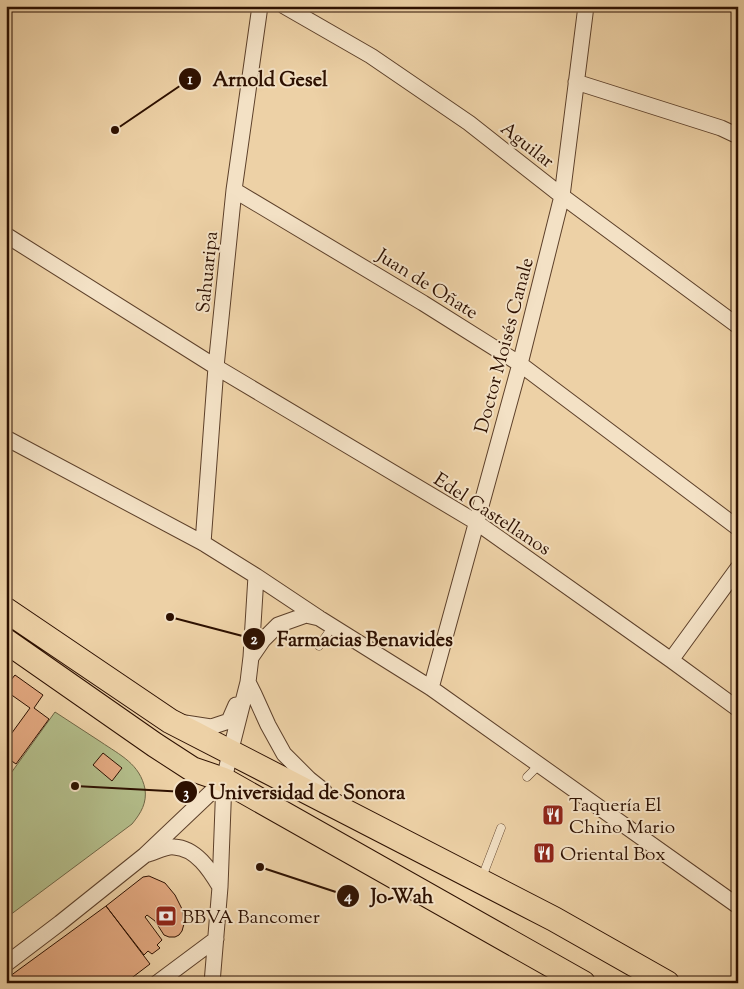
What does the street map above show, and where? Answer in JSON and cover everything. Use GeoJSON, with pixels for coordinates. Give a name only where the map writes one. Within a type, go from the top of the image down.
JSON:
{"type":"FeatureCollection","features":[{"type":"Feature","properties":{"kind":"main road"},"geometry":{"type":"LineString","coordinates":[[6,610],[170,721],[554,919],[667,983]]}},
{"type":"Feature","properties":{"kind":"main road"},"geometry":{"type":"LineString","coordinates":[[6,641],[192,769],[224,780],[584,983]]}},
{"type":"Feature","properties":{"kind":"street","name":"Sahuaripa"},"geometry":{"type":"LineString","coordinates":[[203,542],[216,367],[234,190],[260,6]]}},
{"type":"Feature","properties":{"kind":"street","name":"Aguilar"},"geometry":{"type":"LineString","coordinates":[[284,6],[371,56],[469,123],[562,196],[738,326]]}},
{"type":"Feature","properties":{"kind":"street","name":"Doctor Moisés Canale"},"geometry":{"type":"LineString","coordinates":[[430,688],[520,364],[562,196],[586,6]]}},
{"type":"Feature","properties":{"kind":"street"},"geometry":{"type":"LineString","coordinates":[[576,82],[721,128],[738,136]]}},
{"type":"Feature","properties":{"kind":"street","name":"Juan de Oñate"},"geometry":{"type":"LineString","coordinates":[[234,190],[424,303],[520,364],[738,528]]}},
{"type":"Feature","properties":{"kind":"street","name":"Edel Castellanos"},"geometry":{"type":"LineString","coordinates":[[6,235],[216,367],[476,522],[672,660],[738,709]]}},
{"type":"Feature","properties":{"kind":"street"},"geometry":{"type":"LineString","coordinates":[[6,438],[203,542],[430,688],[738,906]]}},
{"type":"Feature","properties":{"kind":"street"},"geometry":{"type":"LineString","coordinates":[[672,660],[738,568]]}},
{"type":"Feature","properties":{"kind":"street"},"geometry":{"type":"LineString","coordinates":[[212,983],[220,887],[224,780],[248,682],[256,576]]}},
{"type":"Feature","properties":{"kind":"street"},"geometry":{"type":"LineString","coordinates":[[251,657],[263,640],[278,625],[306,615],[320,618]]}},
{"type":"Feature","properties":{"kind":"street"},"geometry":{"type":"LineString","coordinates":[[170,721],[211,727],[229,721],[248,682]]}},
{"type":"Feature","properties":{"kind":"street"},"geometry":{"type":"LineString","coordinates":[[248,682],[284,754],[309,779],[371,824]]}},
{"type":"Feature","properties":{"kind":"street"},"geometry":{"type":"LineString","coordinates":[[6,964],[144,855],[224,780]]}},
{"type":"Feature","properties":{"kind":"street"},"geometry":{"type":"LineString","coordinates":[[144,855],[174,847],[186,850],[198,858],[210,870],[220,887]]}},
{"type":"Feature","properties":{"kind":"street"},"geometry":{"type":"LineString","coordinates":[[157,983],[216,939]]}},
{"type":"Feature","properties":{"kind":"lane"},"geometry":{"type":"LineString","coordinates":[[320,646],[333,626]]}},
{"type":"Feature","properties":{"kind":"lane"},"geometry":{"type":"LineString","coordinates":[[527,777],[539,765]]}},
{"type":"Feature","properties":{"kind":"lane"},"geometry":{"type":"LineString","coordinates":[[481,881],[501,828]]}},
{"type":"Feature","properties":{"kind":"green space"},"geometry":{"type":"Polygon","coordinates":[[[55,712],[122,756],[134,767],[139,773],[145,789],[144,803],[141,812],[132,824],[6,918],[6,780],[55,712]]]}},
{"type":"Feature","properties":{"kind":"building"},"geometry":{"type":"Polygon","coordinates":[[[15,675],[43,695],[34,708],[49,719],[16,764],[6,757],[6,741],[30,708],[6,691],[6,686],[15,675]]]}},
{"type":"Feature","properties":{"kind":"building"},"geometry":{"type":"Polygon","coordinates":[[[103,753],[122,768],[112,781],[93,765],[103,753]]]}},
{"type":"Feature","properties":{"kind":"building","name":"BBVA Bancomer"},"geometry":{"type":"Polygon","coordinates":[[[149,876],[165,883],[175,895],[182,909],[184,924],[179,935],[169,937],[164,935],[155,921],[147,915],[145,917],[162,940],[157,945],[160,948],[152,954],[148,951],[144,955],[106,906],[143,877],[149,876]]]}},
{"type":"Feature","properties":{"kind":"building"},"geometry":{"type":"Polygon","coordinates":[[[106,906],[150,964],[125,983],[6,983],[6,979],[106,906]]]}},
{"type":"Feature","properties":{"kind":"place","name":"Arnold Gesel"},"geometry":{"type":"Point","coordinates":[115,130]}},
{"type":"Feature","properties":{"kind":"place","name":"Farmacias Benavides"},"geometry":{"type":"Point","coordinates":[170,617]}},
{"type":"Feature","properties":{"kind":"place","name":"Universidad de Sonora"},"geometry":{"type":"Point","coordinates":[75,786]}},
{"type":"Feature","properties":{"kind":"place","name":"Taquería El Chino Mario"},"geometry":{"type":"Point","coordinates":[553,815]}},
{"type":"Feature","properties":{"kind":"place","name":"Oriental Box"},"geometry":{"type":"Point","coordinates":[544,853]}},
{"type":"Feature","properties":{"kind":"place","name":"Jo-Wah"},"geometry":{"type":"Point","coordinates":[260,867]}},
{"type":"Feature","properties":{"kind":"place","name":"BBVA Bancomer"},"geometry":{"type":"Point","coordinates":[166,916]}}]}
